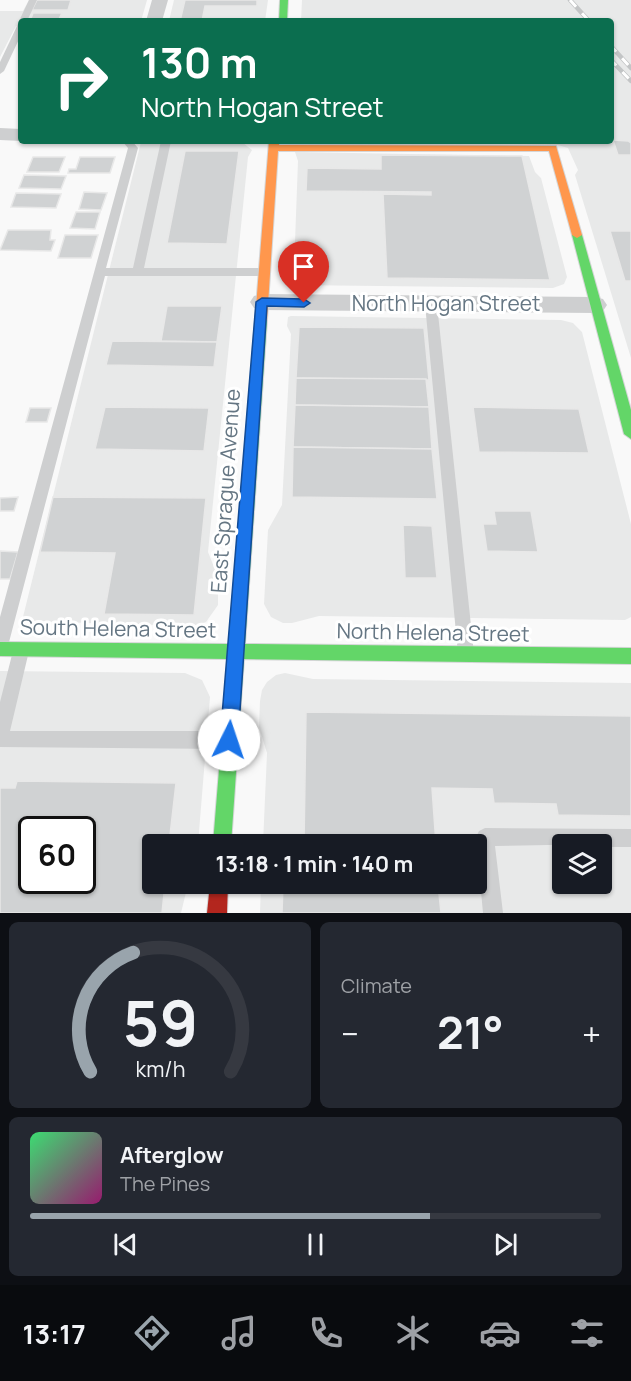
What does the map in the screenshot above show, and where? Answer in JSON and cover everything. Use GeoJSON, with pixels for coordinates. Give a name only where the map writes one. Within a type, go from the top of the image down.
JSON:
{"type":"FeatureCollection","features":[{"type":"Feature","properties":{"kind":"street"},"geometry":{"type":"LineString","coordinates":[[155,18],[160,0]]}},
{"type":"Feature","properties":{"kind":"street"},"geometry":{"type":"LineString","coordinates":[[283,18],[284,0]]}},
{"type":"Feature","properties":{"kind":"street"},"geometry":{"type":"LineString","coordinates":[[0,134],[18,135]]}},
{"type":"Feature","properties":{"kind":"street"},"geometry":{"type":"LineString","coordinates":[[273,145],[553,148],[631,434]]}},
{"type":"Feature","properties":{"kind":"street","name":"East Sprague Avenue"},"geometry":{"type":"LineString","coordinates":[[223,834],[273,145]]}},
{"type":"Feature","properties":{"kind":"street","name":"North Hogan Street"},"geometry":{"type":"LineString","coordinates":[[262,302],[595,305]]}},
{"type":"Feature","properties":{"kind":"street","name":"South Helena Street"},"geometry":{"type":"LineString","coordinates":[[0,648],[235,651]]}},
{"type":"Feature","properties":{"kind":"street","name":"North Helena Street"},"geometry":{"type":"LineString","coordinates":[[235,651],[631,656]]}},
{"type":"Feature","properties":{"kind":"street"},"geometry":{"type":"LineString","coordinates":[[217,913],[218,894]]}},
{"type":"Feature","properties":{"kind":"lane"},"geometry":{"type":"LineString","coordinates":[[24,18],[33,0]]}},
{"type":"Feature","properties":{"kind":"lane"},"geometry":{"type":"LineString","coordinates":[[0,71],[18,32]]}},
{"type":"Feature","properties":{"kind":"lane"},"geometry":{"type":"LineString","coordinates":[[0,648],[133,148],[130,144]]}},
{"type":"Feature","properties":{"kind":"lane"},"geometry":{"type":"LineString","coordinates":[[138,272],[165,144]]}},
{"type":"Feature","properties":{"kind":"lane"},"geometry":{"type":"LineString","coordinates":[[100,272],[264,272]]}},
{"type":"Feature","properties":{"kind":"lane"},"geometry":{"type":"LineString","coordinates":[[431,304],[466,654]]}},
{"type":"Feature","properties":{"kind":"lane"},"geometry":{"type":"LineString","coordinates":[[21,649],[0,737],[229,740]]}},
{"type":"Feature","properties":{"kind":"lane"},"geometry":{"type":"LineString","coordinates":[[493,913],[485,837],[631,838]]}},
{"type":"Feature","properties":{"kind":"shaded area"},"geometry":{"type":"Polygon","coordinates":[[[29,0],[147,0],[142,18],[18,18],[18,26],[0,57],[0,11],[23,11],[29,0]]]}},
{"type":"Feature","properties":{"kind":"shaded area"},"geometry":{"type":"Polygon","coordinates":[[[174,0],[268,0],[265,18],[170,18],[174,0]]]}},
{"type":"Feature","properties":{"kind":"shaded area"},"geometry":{"type":"Polygon","coordinates":[[[302,0],[631,0],[631,358],[575,175],[578,170],[568,148],[558,145],[506,144],[614,144],[614,18],[301,18],[302,0]]]}},
{"type":"Feature","properties":{"kind":"shaded area"},"geometry":{"type":"Polygon","coordinates":[[[141,144],[244,144],[252,150],[248,157],[208,552],[218,577],[218,605],[206,622],[195,626],[22,621],[141,144]]]}},
{"type":"Feature","properties":{"kind":"shaded area"},"geometry":{"type":"Polygon","coordinates":[[[295,152],[529,156],[535,172],[541,178],[567,277],[564,284],[553,288],[292,285],[288,277],[294,269],[298,161],[295,152]]]}},
{"type":"Feature","properties":{"kind":"shaded area"},"geometry":{"type":"Polygon","coordinates":[[[288,317],[561,320],[573,323],[582,332],[631,524],[631,617],[625,620],[319,616],[283,623],[271,617],[264,604],[268,530],[282,505],[291,334],[287,326],[288,317]]]}},
{"type":"Feature","properties":{"kind":"shaded area"},"geometry":{"type":"Polygon","coordinates":[[[0,671],[185,673],[202,680],[210,697],[199,834],[142,834],[142,894],[186,894],[181,913],[0,913],[0,671]]]}},
{"type":"Feature","properties":{"kind":"shaded area"},"geometry":{"type":"Polygon","coordinates":[[[285,673],[313,679],[631,683],[631,913],[260,913],[261,894],[487,894],[487,834],[263,834],[267,753],[259,727],[260,701],[262,690],[267,682],[276,675],[285,673]]]}},
{"type":"Feature","properties":{"kind":"building"},"geometry":{"type":"Polygon","coordinates":[[[37,0],[71,0],[68,10],[32,10],[37,0]]]}},
{"type":"Feature","properties":{"kind":"building"},"geometry":{"type":"Polygon","coordinates":[[[185,0],[257,0],[257,6],[205,6],[203,18],[181,18],[185,0]]]}},
{"type":"Feature","properties":{"kind":"building"},"geometry":{"type":"Polygon","coordinates":[[[33,13],[62,13],[60,18],[31,18],[33,13]]]}},
{"type":"Feature","properties":{"kind":"building"},"geometry":{"type":"Polygon","coordinates":[[[614,140],[631,143],[631,155],[618,155],[614,140]]]}},
{"type":"Feature","properties":{"kind":"building"},"geometry":{"type":"Polygon","coordinates":[[[185,151],[239,151],[227,244],[167,243],[185,151]]]}},
{"type":"Feature","properties":{"kind":"building"},"geometry":{"type":"Polygon","coordinates":[[[381,155],[522,156],[550,280],[387,278],[383,194],[431,195],[431,192],[306,191],[307,168],[381,169],[381,155]]]}},
{"type":"Feature","properties":{"kind":"building"},"geometry":{"type":"Polygon","coordinates":[[[33,157],[65,157],[59,172],[27,172],[33,157]]]}},
{"type":"Feature","properties":{"kind":"building"},"geometry":{"type":"Polygon","coordinates":[[[80,157],[115,157],[110,173],[68,173],[69,169],[76,169],[80,157]]]}},
{"type":"Feature","properties":{"kind":"building"},"geometry":{"type":"Polygon","coordinates":[[[24,175],[66,176],[61,189],[19,188],[24,175]]]}},
{"type":"Feature","properties":{"kind":"building"},"geometry":{"type":"Polygon","coordinates":[[[84,192],[107,193],[101,210],[79,209],[84,192]]]}},
{"type":"Feature","properties":{"kind":"building"},"geometry":{"type":"Polygon","coordinates":[[[16,193],[61,194],[56,208],[11,207],[16,193]]]}},
{"type":"Feature","properties":{"kind":"building"},"geometry":{"type":"Polygon","coordinates":[[[76,212],[100,212],[95,229],[70,228],[76,212]]]}},
{"type":"Feature","properties":{"kind":"building"},"geometry":{"type":"Polygon","coordinates":[[[8,230],[51,230],[50,240],[55,240],[51,251],[0,250],[8,230]]]}},
{"type":"Feature","properties":{"kind":"building"},"geometry":{"type":"Polygon","coordinates":[[[610,231],[631,231],[631,281],[625,281],[610,231]]]}},
{"type":"Feature","properties":{"kind":"building"},"geometry":{"type":"Polygon","coordinates":[[[65,235],[98,235],[91,258],[58,258],[65,235]]]}},
{"type":"Feature","properties":{"kind":"building"},"geometry":{"type":"Polygon","coordinates":[[[167,306],[222,306],[217,342],[161,341],[167,306]]]}},
{"type":"Feature","properties":{"kind":"building"},"geometry":{"type":"Polygon","coordinates":[[[299,327],[424,328],[429,380],[296,378],[299,327]]]}},
{"type":"Feature","properties":{"kind":"building"},"geometry":{"type":"Polygon","coordinates":[[[112,341],[217,342],[214,367],[106,365],[112,341]]]}},
{"type":"Feature","properties":{"kind":"building"},"geometry":{"type":"Polygon","coordinates":[[[296,378],[426,379],[429,407],[295,405],[296,378]]]}},
{"type":"Feature","properties":{"kind":"building"},"geometry":{"type":"Polygon","coordinates":[[[295,405],[429,407],[432,449],[293,447],[295,405]]]}},
{"type":"Feature","properties":{"kind":"building"},"geometry":{"type":"Polygon","coordinates":[[[105,407],[209,408],[204,451],[95,449],[105,407]]]}},
{"type":"Feature","properties":{"kind":"building"},"geometry":{"type":"Polygon","coordinates":[[[473,407],[579,409],[589,453],[479,452],[473,407]]]}},
{"type":"Feature","properties":{"kind":"building"},"geometry":{"type":"Polygon","coordinates":[[[30,408],[51,408],[47,422],[26,422],[30,408]]]}},
{"type":"Feature","properties":{"kind":"building"},"geometry":{"type":"Polygon","coordinates":[[[293,447],[432,449],[437,499],[292,497],[293,447]]]}},
{"type":"Feature","properties":{"kind":"building"},"geometry":{"type":"Polygon","coordinates":[[[18,497],[14,511],[0,511],[0,498],[18,497]]]}},
{"type":"Feature","properties":{"kind":"building"},"geometry":{"type":"Polygon","coordinates":[[[53,497],[206,498],[194,615],[104,614],[115,553],[40,552],[53,497]]]}},
{"type":"Feature","properties":{"kind":"building"},"geometry":{"type":"Polygon","coordinates":[[[494,511],[531,511],[538,552],[487,551],[483,524],[496,524],[494,511]]]}},
{"type":"Feature","properties":{"kind":"building"},"geometry":{"type":"Polygon","coordinates":[[[403,525],[432,526],[437,578],[405,578],[403,525]]]}},
{"type":"Feature","properties":{"kind":"building"},"geometry":{"type":"Polygon","coordinates":[[[0,551],[18,552],[10,579],[0,579],[0,551]]]}},
{"type":"Feature","properties":{"kind":"building"},"geometry":{"type":"Polygon","coordinates":[[[306,712],[631,716],[631,816],[558,815],[556,804],[494,803],[492,789],[432,788],[435,834],[304,834],[306,712]]]}},
{"type":"Feature","properties":{"kind":"building"},"geometry":{"type":"Polygon","coordinates":[[[17,781],[176,783],[170,834],[142,834],[142,894],[164,894],[162,913],[0,913],[0,788],[15,788],[17,781]]]}},
{"type":"Feature","properties":{"kind":"building"},"geometry":{"type":"Polygon","coordinates":[[[283,894],[439,894],[441,913],[282,913],[283,894]]]}},
{"type":"Feature","properties":{"kind":"railway"},"geometry":{"type":"LineString","coordinates":[[570,0],[586,18]]}},
{"type":"Feature","properties":{"kind":"railway"},"geometry":{"type":"LineString","coordinates":[[614,49],[631,68]]}},
{"type":"Feature","properties":{"kind":"railway"},"geometry":{"type":"LineString","coordinates":[[614,63],[631,81]]}},
{"type":"Feature","properties":{"kind":"traffic: fast"},"geometry":{"type":"LineString","coordinates":[[283,18],[284,0]]}},
{"type":"Feature","properties":{"kind":"traffic: fast"},"geometry":{"type":"LineString","coordinates":[[577,235],[631,434]]}},
{"type":"Feature","properties":{"kind":"traffic: fast"},"geometry":{"type":"LineString","coordinates":[[223,834],[261,320]]}},
{"type":"Feature","properties":{"kind":"traffic: fast"},"geometry":{"type":"LineString","coordinates":[[0,649],[631,656]]}},
{"type":"Feature","properties":{"kind":"traffic: slow"},"geometry":{"type":"LineString","coordinates":[[261,320],[274,144]]}},
{"type":"Feature","properties":{"kind":"traffic: slow"},"geometry":{"type":"LineString","coordinates":[[273,148],[553,148],[577,235]]}},
{"type":"Feature","properties":{"kind":"traffic: jam"},"geometry":{"type":"LineString","coordinates":[[217,913],[218,894]]}},
{"type":"Feature","properties":{"kind":"route"},"geometry":{"type":"LineString","coordinates":[[229,740],[262,302],[304,303]]}}]}
